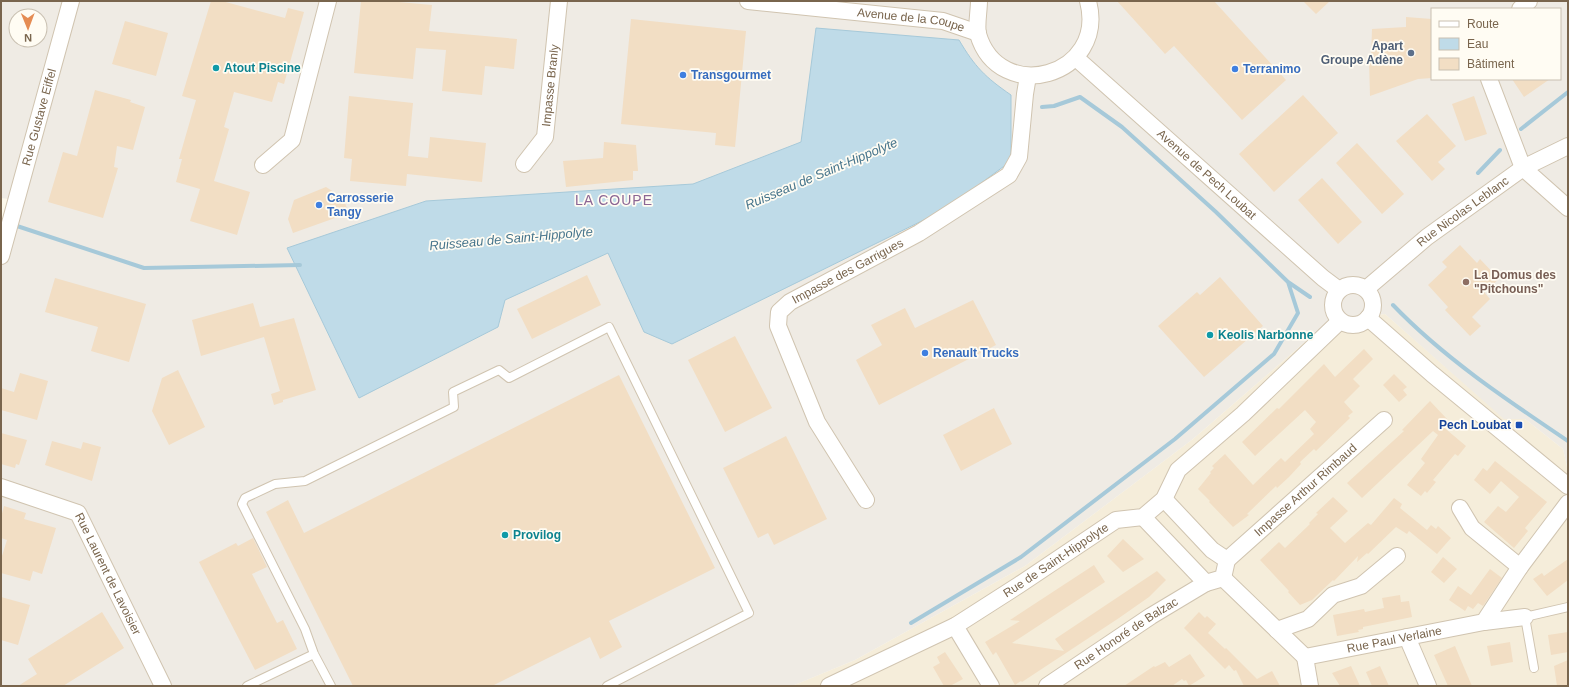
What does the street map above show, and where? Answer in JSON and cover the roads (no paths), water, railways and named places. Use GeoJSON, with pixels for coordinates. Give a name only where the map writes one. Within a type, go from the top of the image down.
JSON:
{"type":"FeatureCollection","features":[{"type":"Feature","properties":{"kind":"street","name":"Rue Gustave Eiffel"},"geometry":{"type":"LineString","coordinates":[[1,256],[71,1]]}},
{"type":"Feature","properties":{"kind":"street"},"geometry":{"type":"LineString","coordinates":[[264,165],[292,140],[328,1]]}},
{"type":"Feature","properties":{"kind":"street","name":"Impasse Branly"},"geometry":{"type":"LineString","coordinates":[[524,164],[545,137],[559,1]]}},
{"type":"Feature","properties":{"kind":"street","name":"Avenue de la Coupe"},"geometry":{"type":"LineString","coordinates":[[748,1],[943,21],[978,33]]}},
{"type":"Feature","properties":{"kind":"street"},"geometry":{"type":"LineString","coordinates":[[980,1],[978,33],[984,49],[996,63],[1011,72],[1028,76],[1051,73],[1062,69],[1076,58],[1085,44],[1090,28],[1088,1]]}},
{"type":"Feature","properties":{"kind":"street"},"geometry":{"type":"LineString","coordinates":[[1521,8],[1529,1]]}},
{"type":"Feature","properties":{"kind":"street","name":"Avenue de Pech Loubat"},"geometry":{"type":"LineString","coordinates":[[1076,58],[1323,278],[1339,290]]}},
{"type":"Feature","properties":{"kind":"street","name":"Impasse des Garrigues"},"geometry":{"type":"LineString","coordinates":[[866,500],[817,422],[778,326],[779,312],[790,302],[919,233],[1008,175],[1019,157],[1028,76]]}},
{"type":"Feature","properties":{"kind":"street"},"geometry":{"type":"LineString","coordinates":[[1489,80],[1523,168],[1568,208]]}},
{"type":"Feature","properties":{"kind":"street","name":"Rue Nicolas Leblanc"},"geometry":{"type":"LineString","coordinates":[[1366,290],[1427,237],[1523,168],[1568,146]]}},
{"type":"Feature","properties":{"kind":"street"},"geometry":{"type":"LineString","coordinates":[[1349,285],[1355,285],[1366,290],[1372,300],[1371,313],[1368,318],[1357,324],[1345,324],[1340,321],[1333,309],[1335,296],[1339,290],[1349,285]]}},
{"type":"Feature","properties":{"kind":"street"},"geometry":{"type":"LineString","coordinates":[[1368,318],[1432,374],[1568,486]]}},
{"type":"Feature","properties":{"kind":"street"},"geometry":{"type":"LineString","coordinates":[[1206,583],[1143,517],[1164,499],[1178,470],[1243,414],[1340,321]]}},
{"type":"Feature","properties":{"kind":"street","name":"Impasse Arthur Rimbaud"},"geometry":{"type":"LineString","coordinates":[[1227,560],[1384,420]]}},
{"type":"Feature","properties":{"kind":"street","name":"Rue Laurent de Lavoisier"},"geometry":{"type":"LineString","coordinates":[[1,487],[78,513],[163,686]]}},
{"type":"Feature","properties":{"kind":"street"},"geometry":{"type":"LineString","coordinates":[[1164,499],[1212,550],[1227,560],[1223,578],[1305,657],[1310,686]]}},
{"type":"Feature","properties":{"kind":"street"},"geometry":{"type":"LineString","coordinates":[[1484,622],[1520,567],[1568,503]]}},
{"type":"Feature","properties":{"kind":"street"},"geometry":{"type":"LineString","coordinates":[[1460,508],[1472,528],[1520,567]]}},
{"type":"Feature","properties":{"kind":"street","name":"Rue de Saint-Hippolyte"},"geometry":{"type":"LineString","coordinates":[[829,686],[955,626],[1116,520],[1143,517]]}},
{"type":"Feature","properties":{"kind":"street"},"geometry":{"type":"LineString","coordinates":[[1277,630],[1308,619],[1333,595],[1361,586],[1398,556]]}},
{"type":"Feature","properties":{"kind":"street","name":"Rue Honoré de Balzac"},"geometry":{"type":"LineString","coordinates":[[1047,686],[1151,616],[1206,583],[1223,578]]}},
{"type":"Feature","properties":{"kind":"street","name":"Rue Paul Verlaine"},"geometry":{"type":"LineString","coordinates":[[1305,657],[1484,622],[1525,617]]}},
{"type":"Feature","properties":{"kind":"street"},"geometry":{"type":"LineString","coordinates":[[955,626],[991,686]]}},
{"type":"Feature","properties":{"kind":"street"},"geometry":{"type":"LineString","coordinates":[[1407,637],[1428,686]]}},
{"type":"Feature","properties":{"kind":"lane"},"geometry":{"type":"LineString","coordinates":[[331,686],[314,654],[305,629],[242,504],[245,498],[275,484],[305,481],[454,407],[453,392],[499,370],[509,378],[609,327],[749,613],[607,686]]}},
{"type":"Feature","properties":{"kind":"lane"},"geometry":{"type":"LineString","coordinates":[[1534,668],[1525,617],[1568,607]]}},
{"type":"Feature","properties":{"kind":"lane"},"geometry":{"type":"LineString","coordinates":[[246,686],[314,654]]}},
{"type":"Feature","properties":{"kind":"water"},"geometry":{"type":"Polygon","coordinates":[[[816,28],[959,40],[981,71],[994,83],[1011,95],[1011,161],[946,209],[672,344],[644,332],[608,253],[505,300],[498,327],[359,398],[287,248],[426,201],[693,184],[801,142],[816,28]]]}},
{"type":"Feature","properties":{"kind":"waterway"},"geometry":{"type":"LineString","coordinates":[[1521,129],[1568,92]]}},
{"type":"Feature","properties":{"kind":"waterway"},"geometry":{"type":"LineString","coordinates":[[1042,107],[1054,106],[1080,97],[1122,127],[1216,212],[1288,282],[1310,297]]}},
{"type":"Feature","properties":{"kind":"waterway"},"geometry":{"type":"LineString","coordinates":[[1478,173],[1500,150]]}},
{"type":"Feature","properties":{"kind":"waterway","name":"Ruisseau de Saint-Hippolyte"},"geometry":{"type":"LineString","coordinates":[[14,225],[144,268],[300,265]]}},
{"type":"Feature","properties":{"kind":"waterway"},"geometry":{"type":"LineString","coordinates":[[911,623],[1021,557],[1175,439],[1274,354],[1298,313],[1288,282]]}},
{"type":"Feature","properties":{"kind":"waterway"},"geometry":{"type":"LineString","coordinates":[[1393,305],[1433,343],[1455,361],[1499,394],[1568,441]]}},
{"type":"Feature","properties":{"kind":"place","name":"Apart Groupe Adène"},"geometry":{"type":"Point","coordinates":[1411,53]}},
{"type":"Feature","properties":{"kind":"place","name":"Atout Piscine"},"geometry":{"type":"Point","coordinates":[216,68]}},
{"type":"Feature","properties":{"kind":"place","name":"Terranimo"},"geometry":{"type":"Point","coordinates":[1235,69]}},
{"type":"Feature","properties":{"kind":"place","name":"Transgourmet"},"geometry":{"type":"Point","coordinates":[683,75]}},
{"type":"Feature","properties":{"kind":"place","name":"Carrosserie Tangy"},"geometry":{"type":"Point","coordinates":[319,205]}},
{"type":"Feature","properties":{"kind":"place","name":"La Domus des \"Pitchouns\""},"geometry":{"type":"Point","coordinates":[1466,282]}},
{"type":"Feature","properties":{"kind":"place","name":"Keolis Narbonne"},"geometry":{"type":"Point","coordinates":[1210,335]}},
{"type":"Feature","properties":{"kind":"place","name":"Renault Trucks"},"geometry":{"type":"Point","coordinates":[925,353]}},
{"type":"Feature","properties":{"kind":"place","name":"Pech Loubat"},"geometry":{"type":"Point","coordinates":[1519,425]}},
{"type":"Feature","properties":{"kind":"place","name":"Provilog"},"geometry":{"type":"Point","coordinates":[505,535]}},
{"type":"Feature","properties":{"kind":"district","name":"LA COUPE"},"geometry":{"type":"Point","coordinates":[614,200]}}]}
